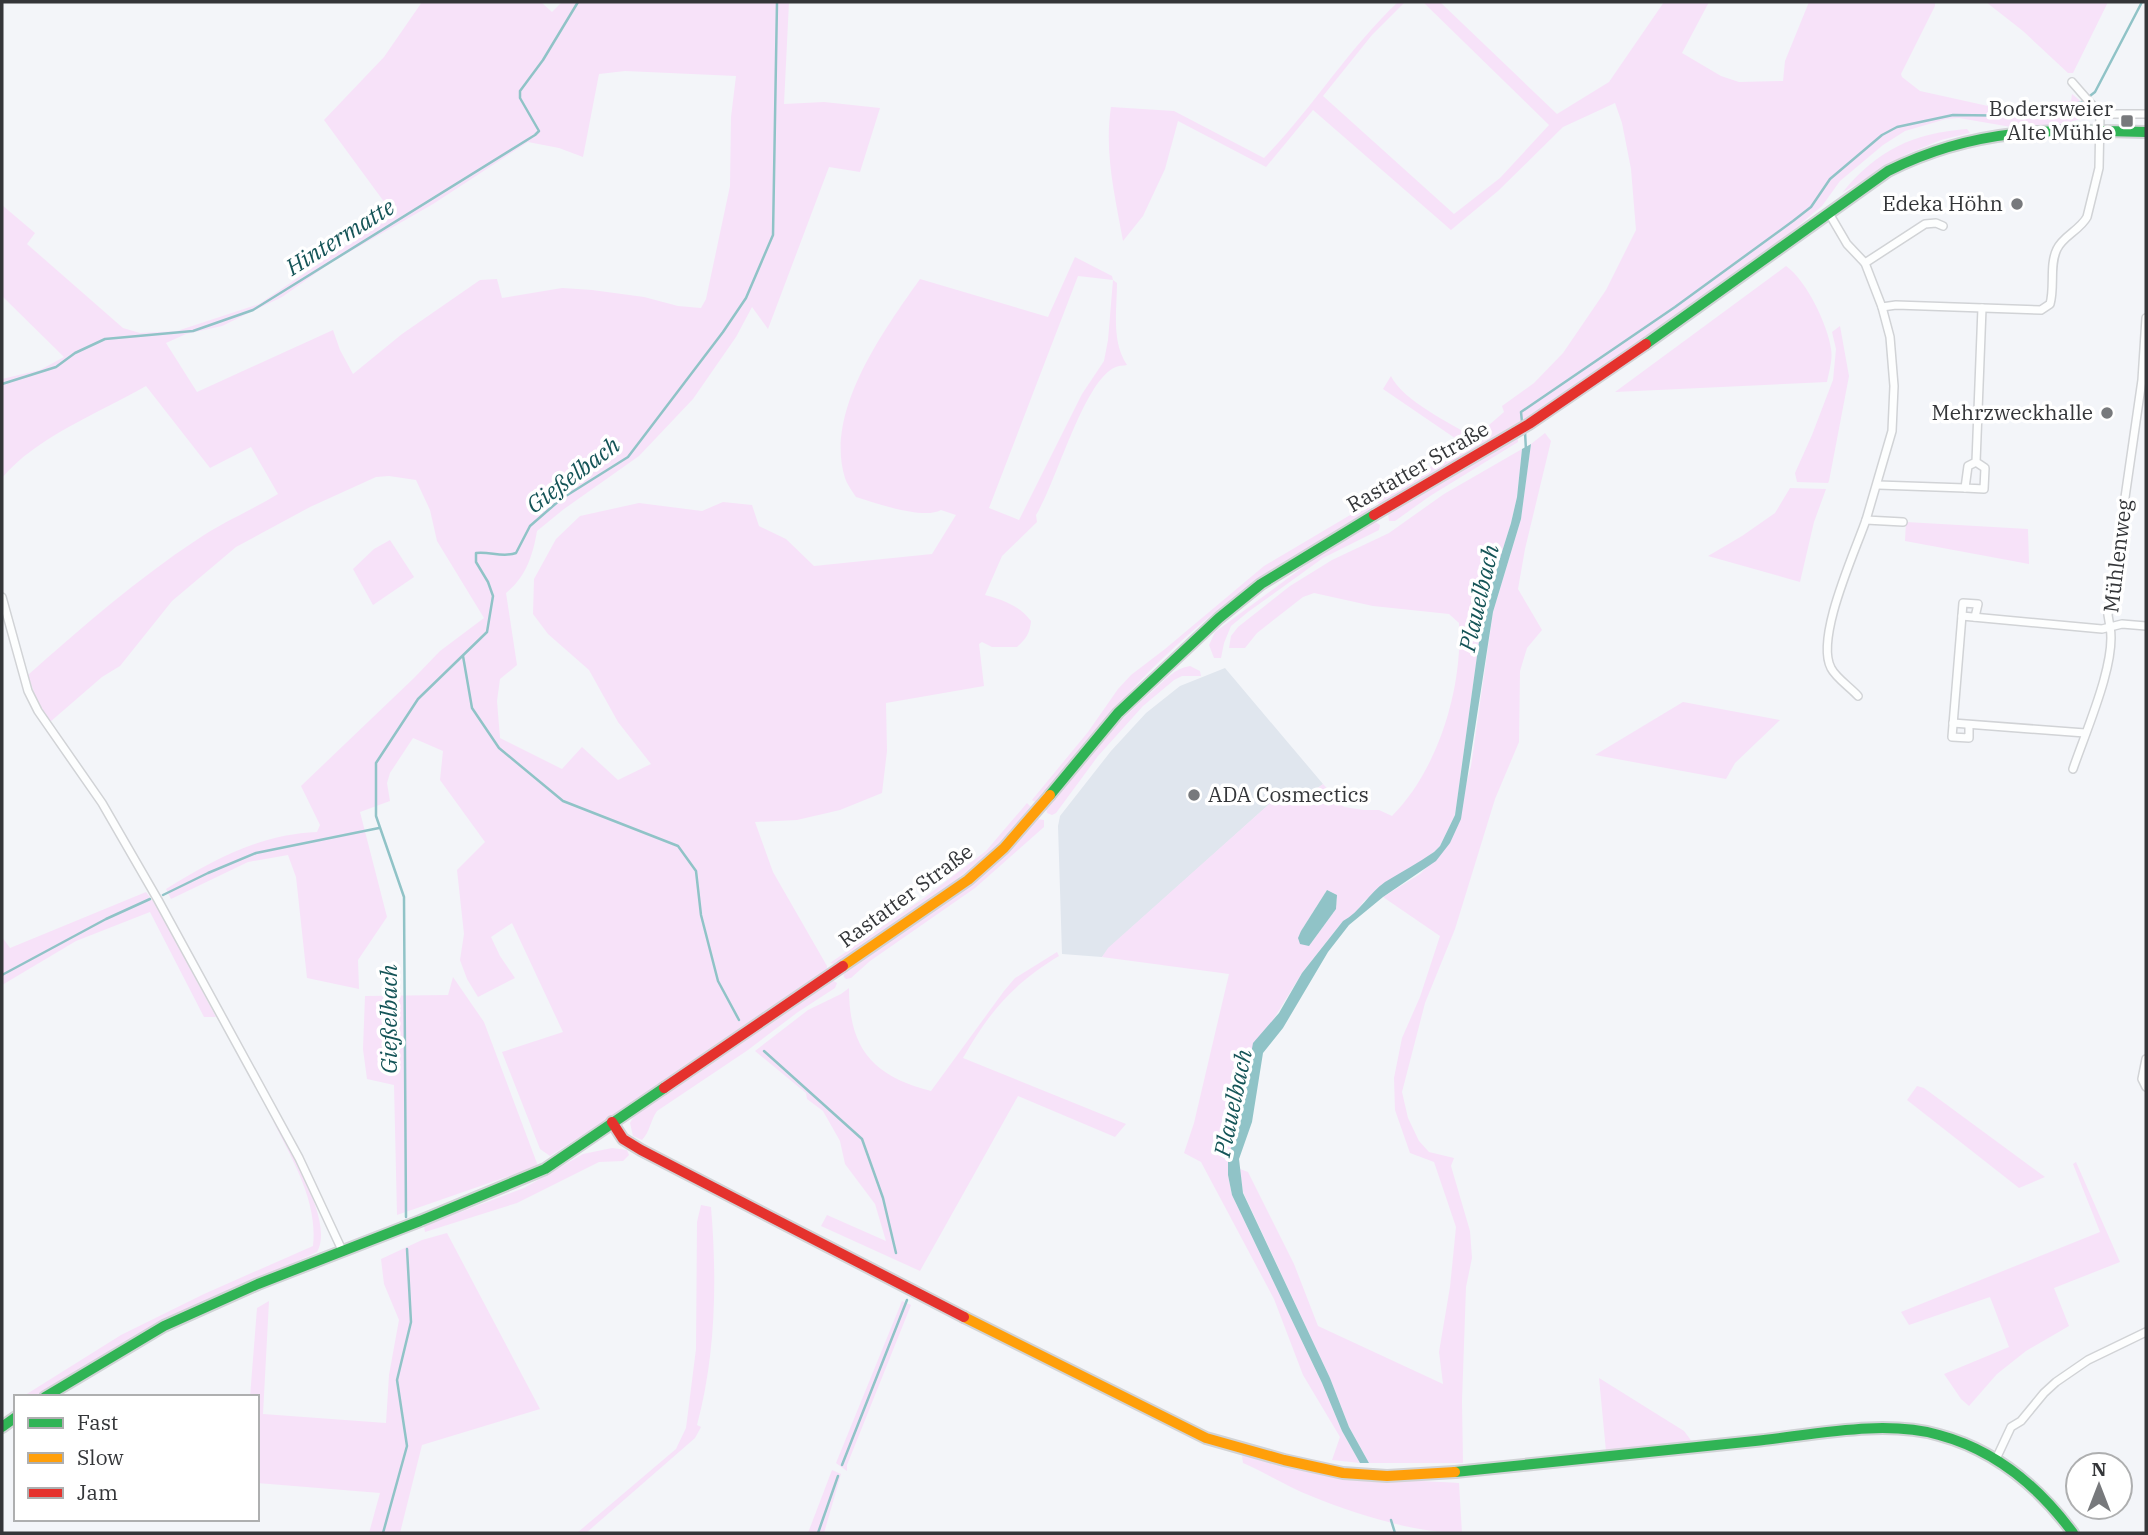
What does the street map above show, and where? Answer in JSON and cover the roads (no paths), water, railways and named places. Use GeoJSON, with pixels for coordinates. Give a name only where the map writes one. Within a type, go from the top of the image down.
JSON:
{"type":"FeatureCollection","features":[{"type":"Feature","properties":{"kind":"main road","name":"Rastatter Straße"},"geometry":{"type":"LineString","coordinates":[[48,1395],[164,1326],[258,1284],[545,1169],[959,886],[1004,848],[1118,713],[1219,618],[1261,584],[1529,424],[1628,358],[1904,162],[1950,144],[1993,134],[2043,130],[2146,132]]}},
{"type":"Feature","properties":{"kind":"main road"},"geometry":{"type":"LineString","coordinates":[[612,1122],[623,1139],[648,1154],[901,1286],[1206,1438],[1289,1461],[1365,1475],[1428,1475],[1836,1432],[1891,1429],[1936,1434],[1996,1459],[2035,1488],[2073,1533]]}},
{"type":"Feature","properties":{"kind":"street"},"geometry":{"type":"LineString","coordinates":[[1882,307],[1896,305],[2041,310],[2050,304],[2056,251],[2087,217],[2099,168],[2100,114],[2073,82]]}},
{"type":"Feature","properties":{"kind":"street"},"geometry":{"type":"LineString","coordinates":[[2100,114],[2146,114]]}},
{"type":"Feature","properties":{"kind":"street"},"geometry":{"type":"LineString","coordinates":[[1830,215],[1847,244],[1865,263],[1882,307],[1891,337],[1894,386],[1892,432],[1878,485],[1838,598],[1826,643],[1831,668],[1858,695]]}},
{"type":"Feature","properties":{"kind":"street"},"geometry":{"type":"LineString","coordinates":[[1865,263],[1925,224],[1936,223],[1943,226]]}},
{"type":"Feature","properties":{"kind":"street"},"geometry":{"type":"LineString","coordinates":[[1976,462],[1982,308]]}},
{"type":"Feature","properties":{"kind":"street","name":"Mühlenweg"},"geometry":{"type":"LineString","coordinates":[[2073,769],[2110,660],[2112,637],[2108,615],[2144,381],[2146,318]]}},
{"type":"Feature","properties":{"kind":"street"},"geometry":{"type":"LineString","coordinates":[[1878,485],[1984,489],[1985,468],[1976,462]]}},
{"type":"Feature","properties":{"kind":"street"},"geometry":{"type":"LineString","coordinates":[[1965,488],[1968,466],[1976,462]]}},
{"type":"Feature","properties":{"kind":"street"},"geometry":{"type":"LineString","coordinates":[[1866,520],[1903,522]]}},
{"type":"Feature","properties":{"kind":"street"},"geometry":{"type":"LineString","coordinates":[[2,597],[28,691],[38,711],[102,803],[158,900],[299,1158],[342,1250]]}},
{"type":"Feature","properties":{"kind":"street"},"geometry":{"type":"LineString","coordinates":[[1969,725],[1969,738],[1952,737],[1963,603],[1978,604],[1975,617]]}},
{"type":"Feature","properties":{"kind":"street"},"geometry":{"type":"LineString","coordinates":[[1962,616],[2102,629],[2122,624],[2146,626]]}},
{"type":"Feature","properties":{"kind":"street"},"geometry":{"type":"LineString","coordinates":[[1952,723],[2085,733]]}},
{"type":"Feature","properties":{"kind":"street"},"geometry":{"type":"LineString","coordinates":[[2144,1083],[2146,1059]]}},
{"type":"Feature","properties":{"kind":"street"},"geometry":{"type":"LineString","coordinates":[[1996,1459],[2011,1427],[2021,1421],[2043,1393],[2088,1360],[2146,1332]]}},
{"type":"Feature","properties":{"kind":"water"},"geometry":{"type":"Polygon","coordinates":[[[1531,444],[1521,519],[1493,612],[1461,819],[1450,843],[1436,861],[1383,897],[1349,925],[1328,952],[1283,1028],[1263,1053],[1252,1122],[1239,1159],[1243,1193],[1330,1378],[1349,1427],[1369,1463],[1360,1463],[1342,1431],[1322,1383],[1232,1195],[1228,1158],[1239,1120],[1253,1043],[1279,1013],[1302,973],[1343,921],[1385,882],[1434,852],[1440,846],[1455,815],[1480,622],[1511,523],[1517,497],[1522,449],[1531,444]]]}},
{"type":"Feature","properties":{"kind":"water"},"geometry":{"type":"Polygon","coordinates":[[[1327,890],[1337,895],[1336,909],[1309,946],[1300,944],[1298,938],[1301,931],[1327,890]]]}},
{"type":"Feature","properties":{"kind":"waterway","name":"Hintermatte"},"geometry":{"type":"LineString","coordinates":[[2,384],[56,367],[75,353],[105,339],[193,331],[253,310],[535,135],[539,131],[520,98],[520,91],[543,60],[578,2]]}},
{"type":"Feature","properties":{"kind":"waterway","name":"Gießelbach"},"geometry":{"type":"LineString","coordinates":[[406,1217],[404,897],[376,816],[376,763],[418,699],[487,632],[493,596],[476,562],[476,553],[516,553],[530,526],[561,499],[628,457],[746,298],[773,235],[777,2]]}},
{"type":"Feature","properties":{"kind":"waterway","name":"Plauelbach"},"geometry":{"type":"LineString","coordinates":[[1522,422],[1521,412],[1675,307],[1811,207],[1830,179],[1882,135],[1897,127],[1953,115],[2034,116],[2082,102],[2095,92],[2142,2]]}},
{"type":"Feature","properties":{"kind":"waterway","name":"Plauelbach"},"geometry":{"type":"LineString","coordinates":[[1525,432],[1526,450]]}},
{"type":"Feature","properties":{"kind":"waterway"},"geometry":{"type":"LineString","coordinates":[[463,656],[472,708],[499,748],[563,801],[678,846],[696,871],[701,915],[718,981],[739,1020]]}},
{"type":"Feature","properties":{"kind":"waterway"},"geometry":{"type":"LineString","coordinates":[[163,895],[256,853],[379,828]]}},
{"type":"Feature","properties":{"kind":"waterway"},"geometry":{"type":"LineString","coordinates":[[2,975],[106,919],[150,899]]}},
{"type":"Feature","properties":{"kind":"waterway"},"geometry":{"type":"LineString","coordinates":[[764,1051],[862,1139],[883,1198],[896,1253]]}},
{"type":"Feature","properties":{"kind":"waterway","name":"Gießelbach"},"geometry":{"type":"LineString","coordinates":[[383,1533],[407,1446],[397,1380],[411,1322],[407,1249]]}},
{"type":"Feature","properties":{"kind":"waterway"},"geometry":{"type":"LineString","coordinates":[[842,1465],[907,1300]]}},
{"type":"Feature","properties":{"kind":"waterway"},"geometry":{"type":"LineString","coordinates":[[818,1533],[838,1476]]}},
{"type":"Feature","properties":{"kind":"waterway","name":"Plauelbach"},"geometry":{"type":"LineString","coordinates":[[1391,1520],[1395,1533]]}},
{"type":"Feature","properties":{"kind":"place","name":"Bodersweier Alte Mühle"},"geometry":{"type":"Point","coordinates":[2127,121]}},
{"type":"Feature","properties":{"kind":"place","name":"Edeka Höhn"},"geometry":{"type":"Point","coordinates":[2017,204]}},
{"type":"Feature","properties":{"kind":"place","name":"Mehrzweckhalle"},"geometry":{"type":"Point","coordinates":[2107,413]}},
{"type":"Feature","properties":{"kind":"place","name":"ADA Cosmectics"},"geometry":{"type":"Point","coordinates":[1194,795]}}]}
